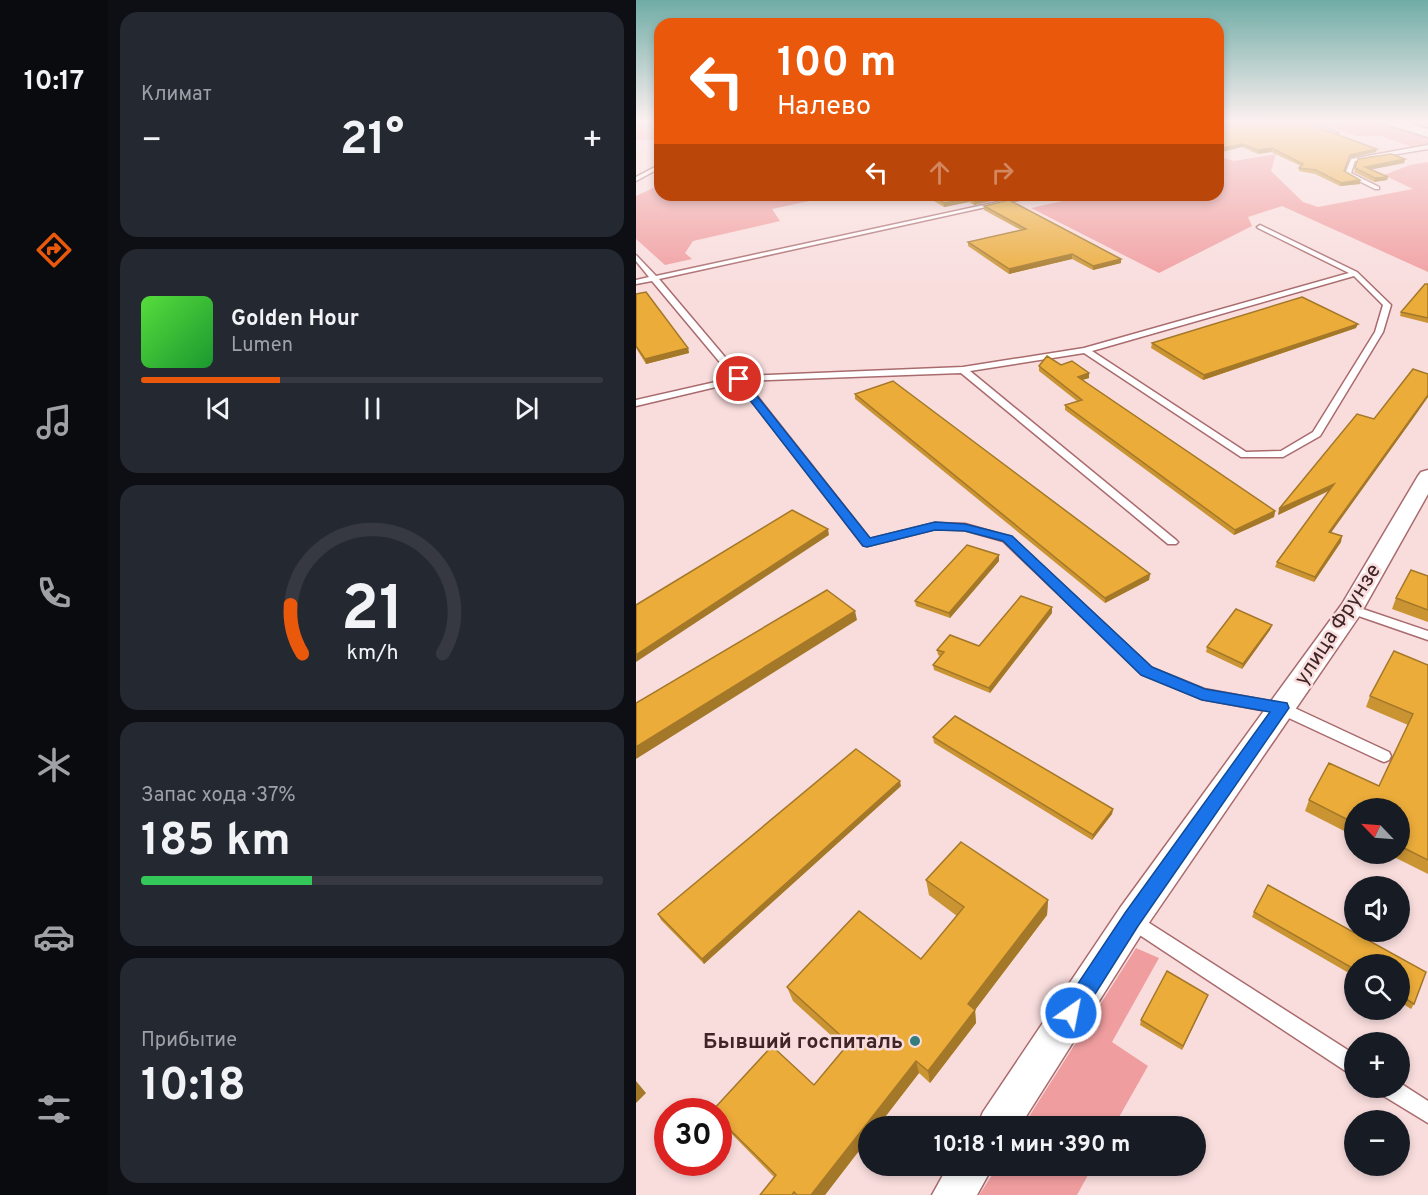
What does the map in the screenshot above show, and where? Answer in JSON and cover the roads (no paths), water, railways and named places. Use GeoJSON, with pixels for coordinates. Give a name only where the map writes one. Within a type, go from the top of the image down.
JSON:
{"type":"FeatureCollection","features":[{"type":"Feature","properties":{"kind":"street","name":"улица Фрунзе"},"geometry":{"type":"LineString","coordinates":[[1004,1116],[1132,919],[1351,609],[1428,476]]}},
{"type":"Feature","properties":{"kind":"street"},"geometry":{"type":"LineString","coordinates":[[953,1195],[965,1176]]}},
{"type":"Feature","properties":{"kind":"lane"},"geometry":{"type":"LineString","coordinates":[[1354,177],[1377,188]]}},
{"type":"Feature","properties":{"kind":"lane"},"geometry":{"type":"LineString","coordinates":[[636,282],[1010,201]]}},
{"type":"Feature","properties":{"kind":"lane"},"geometry":{"type":"LineString","coordinates":[[1085,350],[1244,455],[1283,454],[1317,434],[1379,332],[1387,305],[1355,273],[1260,227]]}},
{"type":"Feature","properties":{"kind":"lane"},"geometry":{"type":"LineString","coordinates":[[636,257],[739,379],[867,543],[935,526],[965,527],[1007,539],[1147,671],[1202,694],[1281,708],[1383,756]]}},
{"type":"Feature","properties":{"kind":"lane"},"geometry":{"type":"LineString","coordinates":[[636,403],[739,379],[963,370],[1085,350],[1355,273]]}},
{"type":"Feature","properties":{"kind":"lane"},"geometry":{"type":"LineString","coordinates":[[963,370],[1172,542]]}},
{"type":"Feature","properties":{"kind":"lane"},"geometry":{"type":"LineString","coordinates":[[1351,609],[1428,636]]}},
{"type":"Feature","properties":{"kind":"lane"},"geometry":{"type":"LineString","coordinates":[[1132,919],[1344,1058]]}},
{"type":"Feature","properties":{"kind":"lane"},"geometry":{"type":"LineString","coordinates":[[1405,1098],[1428,1113]]}},
{"type":"Feature","properties":{"kind":"place","name":"Бывший госпиталь"},"geometry":{"type":"Point","coordinates":[915,1041]}}]}
